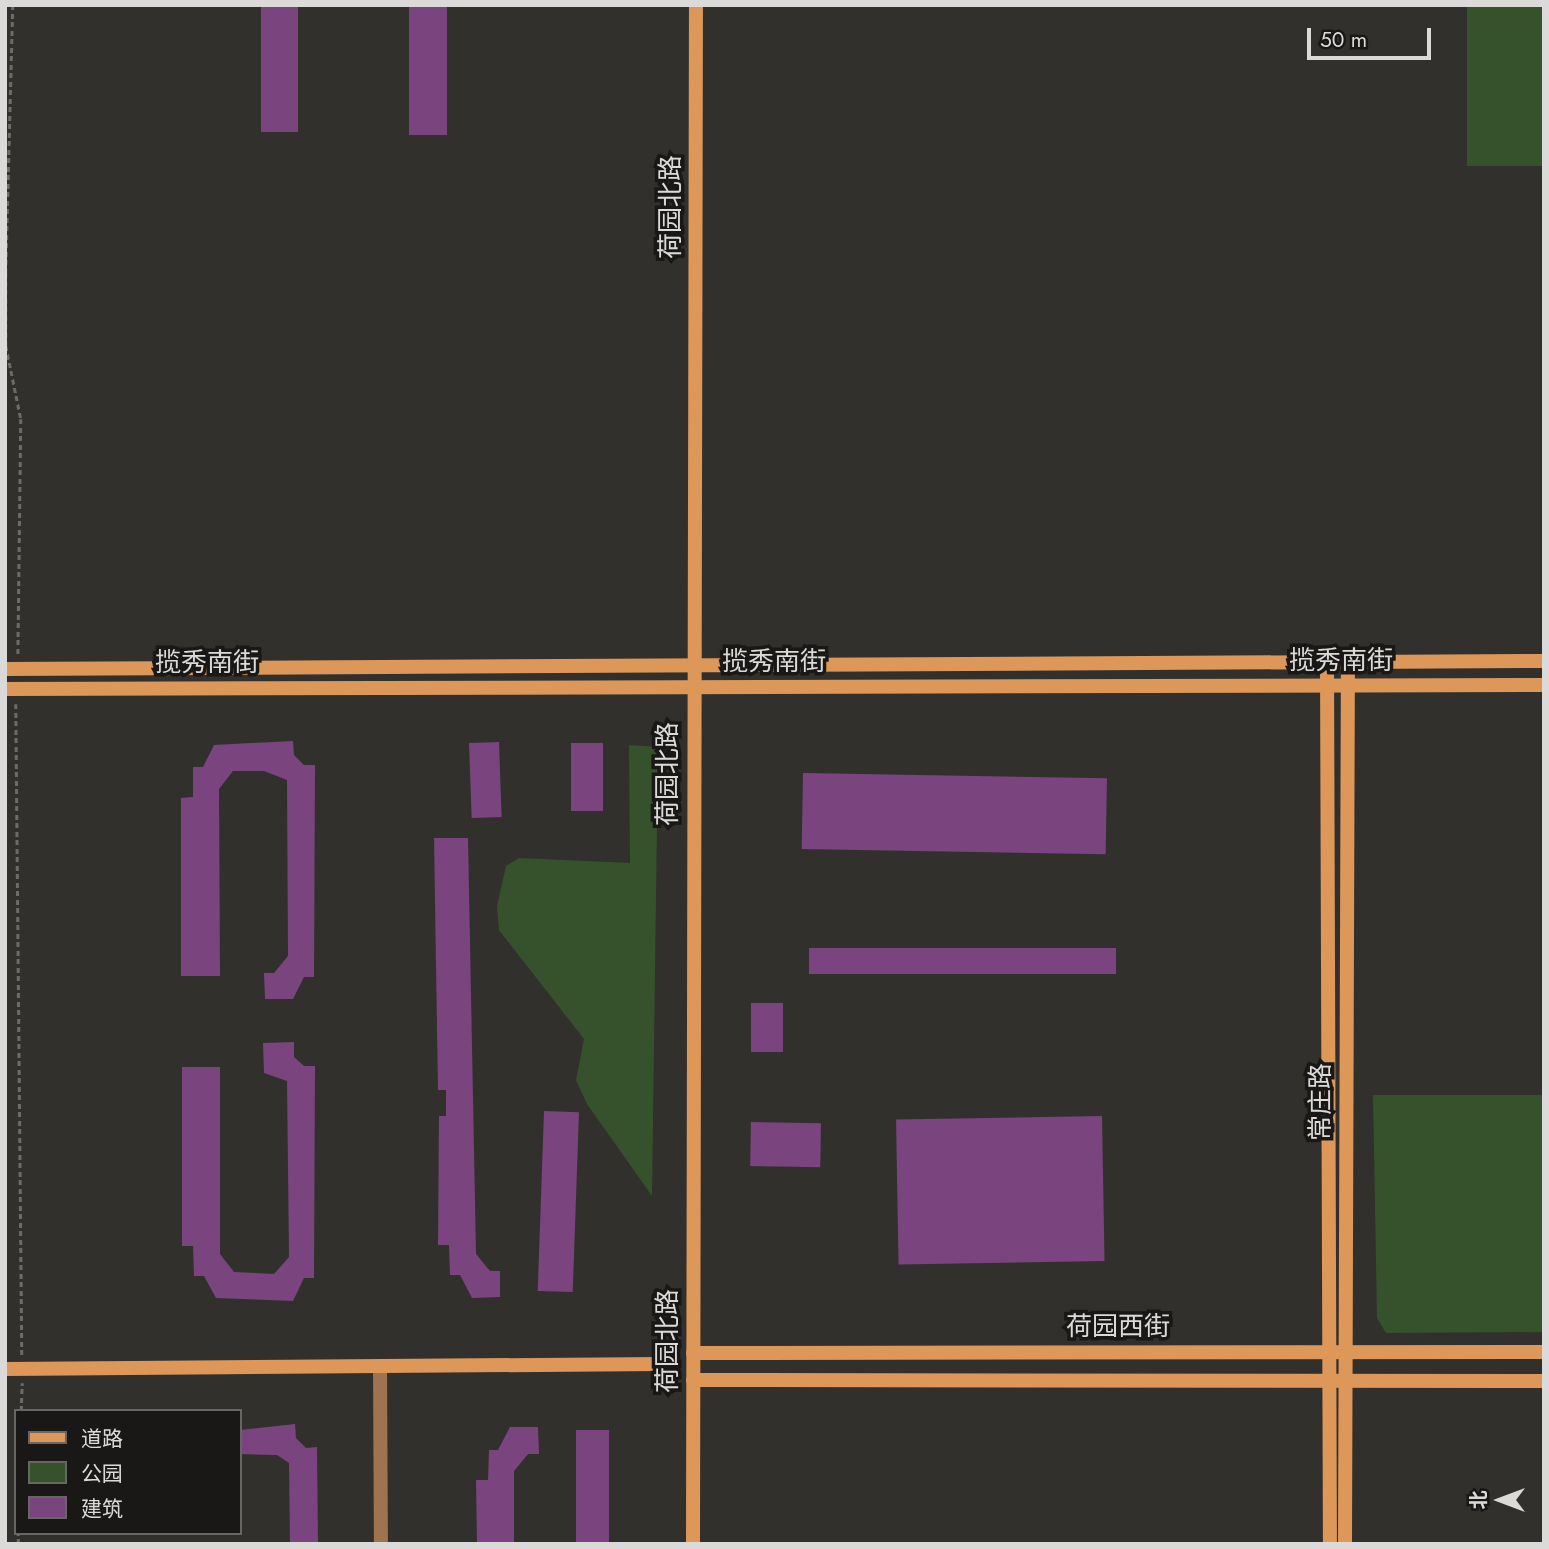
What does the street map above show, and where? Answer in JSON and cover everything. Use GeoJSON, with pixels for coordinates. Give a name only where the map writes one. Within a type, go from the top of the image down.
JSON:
{"type":"FeatureCollection","features":[{"type":"Feature","properties":{"kind":"street","name":"荷园北路"},"geometry":{"type":"LineString","coordinates":[[693,1544],[696,5]]}},
{"type":"Feature","properties":{"kind":"street","name":"常庄路"},"geometry":{"type":"LineString","coordinates":[[1327,661],[1338,1351]]}},
{"type":"Feature","properties":{"kind":"street","name":"常庄路"},"geometry":{"type":"LineString","coordinates":[[1330,1544],[1338,1351],[1348,661]]}},
{"type":"Feature","properties":{"kind":"street","name":"揽秀南街"},"geometry":{"type":"LineString","coordinates":[[11,669],[1544,661]]}},
{"type":"Feature","properties":{"kind":"street","name":"揽秀南街"},"geometry":{"type":"LineString","coordinates":[[11,688],[1544,685]]}},
{"type":"Feature","properties":{"kind":"street","name":"荷园西街"},"geometry":{"type":"LineString","coordinates":[[693,1353],[1544,1352]]}},
{"type":"Feature","properties":{"kind":"street"},"geometry":{"type":"LineString","coordinates":[[5,1369],[661,1364]]}},
{"type":"Feature","properties":{"kind":"street"},"geometry":{"type":"LineString","coordinates":[[380,1367],[382,1544]]}},
{"type":"Feature","properties":{"kind":"street","name":"荷园西街"},"geometry":{"type":"LineString","coordinates":[[693,1380],[1544,1381]]}},
{"type":"Feature","properties":{"kind":"street","name":"常庄路"},"geometry":{"type":"LineString","coordinates":[[1337,1381],[1345,1544]]}},
{"type":"Feature","properties":{"kind":"path"},"geometry":{"type":"LineString","coordinates":[[11,669],[21,419],[6,346],[13,5]]}},
{"type":"Feature","properties":{"kind":"path"},"geometry":{"type":"LineString","coordinates":[[11,688],[21,1409]]}},
{"type":"Feature","properties":{"kind":"green space"},"geometry":{"type":"Polygon","coordinates":[[[1467,5],[1544,5],[1544,166],[1467,166],[1467,5]]]}},
{"type":"Feature","properties":{"kind":"green space"},"geometry":{"type":"Polygon","coordinates":[[[629,745],[658,747],[652,1196],[587,1104],[576,1080],[584,1039],[499,930],[497,906],[506,866],[519,858],[630,863],[629,745]]]}},
{"type":"Feature","properties":{"kind":"green space"},"geometry":{"type":"Polygon","coordinates":[[[1373,1095],[1544,1095],[1544,1332],[1386,1333],[1377,1318],[1373,1095]]]}},
{"type":"Feature","properties":{"kind":"building"},"geometry":{"type":"Polygon","coordinates":[[[261,5],[298,5],[298,132],[261,132],[261,5]]]}},
{"type":"Feature","properties":{"kind":"building"},"geometry":{"type":"Polygon","coordinates":[[[409,5],[447,5],[447,135],[409,135],[409,5]]]}},
{"type":"Feature","properties":{"kind":"building"},"geometry":{"type":"Polygon","coordinates":[[[293,741],[294,755],[304,765],[315,765],[314,977],[304,977],[293,999],[265,999],[264,973],[274,973],[288,956],[287,780],[264,771],[233,771],[219,789],[220,976],[181,976],[181,798],[193,797],[193,767],[203,767],[214,745],[293,741]]]}},
{"type":"Feature","properties":{"kind":"building"},"geometry":{"type":"Polygon","coordinates":[[[499,742],[502,817],[472,818],[469,743],[499,742]]]}},
{"type":"Feature","properties":{"kind":"building"},"geometry":{"type":"Polygon","coordinates":[[[571,743],[603,743],[603,811],[571,811],[571,743]]]}},
{"type":"Feature","properties":{"kind":"building"},"geometry":{"type":"Polygon","coordinates":[[[803,773],[1107,778],[1106,854],[802,849],[803,773]]]}},
{"type":"Feature","properties":{"kind":"building"},"geometry":{"type":"Polygon","coordinates":[[[434,838],[468,838],[476,1254],[490,1271],[500,1271],[500,1297],[472,1298],[460,1275],[450,1275],[449,1245],[438,1245],[439,1116],[446,1116],[446,1090],[438,1090],[434,838]]]}},
{"type":"Feature","properties":{"kind":"building"},"geometry":{"type":"Polygon","coordinates":[[[809,948],[1116,948],[1116,974],[809,974],[809,948]]]}},
{"type":"Feature","properties":{"kind":"building"},"geometry":{"type":"Polygon","coordinates":[[[751,1003],[783,1003],[783,1052],[751,1052],[751,1003]]]}},
{"type":"Feature","properties":{"kind":"building"},"geometry":{"type":"Polygon","coordinates":[[[294,1042],[294,1057],[304,1066],[315,1066],[314,1278],[304,1278],[293,1301],[216,1298],[204,1276],[194,1276],[193,1246],[182,1246],[182,1067],[220,1067],[220,1254],[234,1272],[274,1274],[289,1257],[287,1081],[264,1073],[263,1043],[294,1042]]]}},
{"type":"Feature","properties":{"kind":"building"},"geometry":{"type":"Polygon","coordinates":[[[544,1111],[579,1112],[573,1292],[538,1291],[544,1111]]]}},
{"type":"Feature","properties":{"kind":"building"},"geometry":{"type":"Polygon","coordinates":[[[1102,1116],[1105,1261],[899,1265],[896,1120],[1102,1116]]]}},
{"type":"Feature","properties":{"kind":"building"},"geometry":{"type":"Polygon","coordinates":[[[751,1122],[821,1123],[820,1167],[750,1166],[751,1122]]]}},
{"type":"Feature","properties":{"kind":"building"},"geometry":{"type":"Polygon","coordinates":[[[295,1424],[296,1438],[306,1448],[317,1447],[318,1544],[290,1544],[289,1463],[277,1455],[242,1454],[242,1430],[295,1424]]]}},
{"type":"Feature","properties":{"kind":"building"},"geometry":{"type":"Polygon","coordinates":[[[510,1427],[538,1427],[539,1454],[528,1454],[514,1471],[514,1544],[477,1544],[476,1480],[488,1480],[489,1450],[498,1450],[510,1427]]]}},
{"type":"Feature","properties":{"kind":"building"},"geometry":{"type":"Polygon","coordinates":[[[576,1430],[609,1430],[609,1544],[576,1544],[576,1430]]]}}]}
